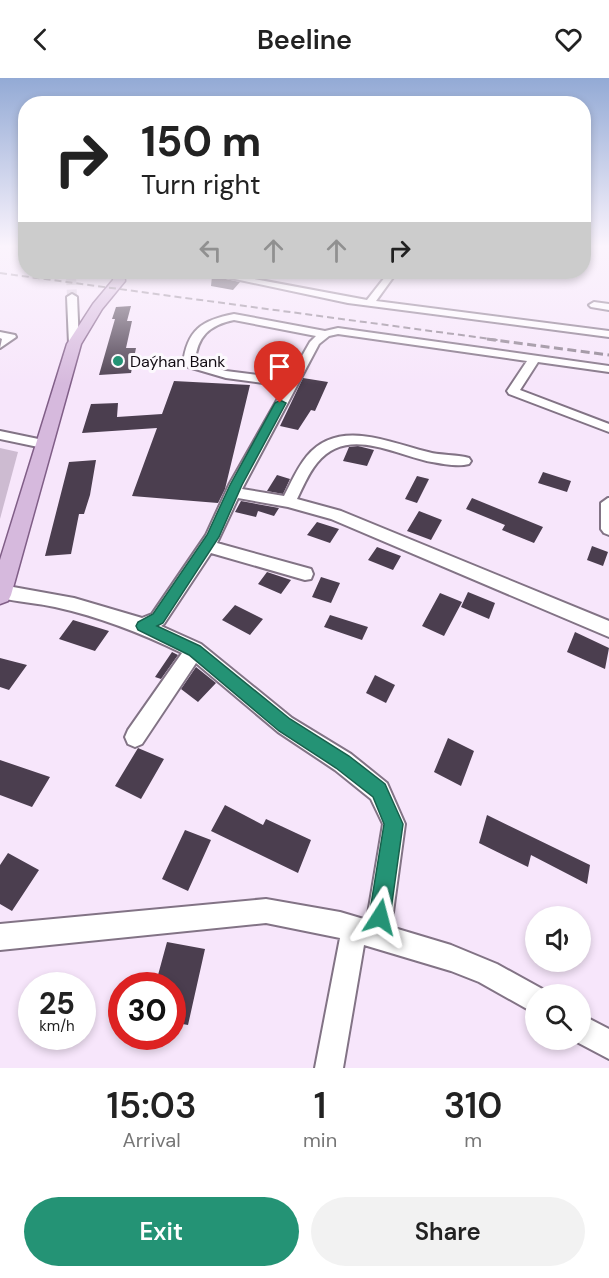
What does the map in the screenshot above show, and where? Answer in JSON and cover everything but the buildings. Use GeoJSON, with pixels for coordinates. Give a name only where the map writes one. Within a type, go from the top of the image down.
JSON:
{"type":"FeatureCollection","features":[{"type":"Feature","properties":{"kind":"main road"},"geometry":{"type":"LineString","coordinates":[[1,593],[74,344],[110,291]]}},
{"type":"Feature","properties":{"kind":"street"},"geometry":{"type":"LineString","coordinates":[[314,291],[369,303],[609,334]]}},
{"type":"Feature","properties":{"kind":"street"},"geometry":{"type":"LineString","coordinates":[[369,303],[378,291]]}},
{"type":"Feature","properties":{"kind":"street"},"geometry":{"type":"LineString","coordinates":[[72,297],[74,344]]}},
{"type":"Feature","properties":{"kind":"street"},"geometry":{"type":"LineString","coordinates":[[594,305],[609,307]]}},
{"type":"Feature","properties":{"kind":"street"},"geometry":{"type":"LineString","coordinates":[[292,383],[224,375],[189,364],[189,351],[195,335],[221,319],[234,317],[325,334],[338,331],[609,369]]}},
{"type":"Feature","properties":{"kind":"street"},"geometry":{"type":"LineString","coordinates":[[143,626],[158,619],[207,546],[233,492],[292,383],[315,342],[325,334]]}},
{"type":"Feature","properties":{"kind":"street"},"geometry":{"type":"LineString","coordinates":[[0,335],[11,336],[0,345]]}},
{"type":"Feature","properties":{"kind":"street"},"geometry":{"type":"LineString","coordinates":[[423,342],[426,357]]}},
{"type":"Feature","properties":{"kind":"street"},"geometry":{"type":"LineString","coordinates":[[535,358],[513,391],[609,428]]}},
{"type":"Feature","properties":{"kind":"street"},"geometry":{"type":"LineString","coordinates":[[0,435],[43,444]]}},
{"type":"Feature","properties":{"kind":"street"},"geometry":{"type":"LineString","coordinates":[[288,502],[316,455],[331,444],[351,438],[368,440],[445,460],[464,461]]}},
{"type":"Feature","properties":{"kind":"street"},"geometry":{"type":"LineString","coordinates":[[233,492],[288,502],[336,515],[609,629]]}},
{"type":"Feature","properties":{"kind":"street"},"geometry":{"type":"LineString","coordinates":[[608,503],[609,530]]}},
{"type":"Feature","properties":{"kind":"street"},"geometry":{"type":"LineString","coordinates":[[207,546],[305,574]]}},
{"type":"Feature","properties":{"kind":"street"},"geometry":{"type":"LineString","coordinates":[[1,593],[41,596],[74,603],[143,626],[194,650],[285,725],[343,762],[379,791],[394,824],[329,1068]]}},
{"type":"Feature","properties":{"kind":"street"},"geometry":{"type":"LineString","coordinates":[[135,737],[194,650]]}},
{"type":"Feature","properties":{"kind":"street"},"geometry":{"type":"LineString","coordinates":[[0,937],[266,911],[365,932],[451,958],[488,973],[525,995]]}},
{"type":"Feature","properties":{"kind":"street"},"geometry":{"type":"LineString","coordinates":[[591,1034],[609,1045]]}},
{"type":"Feature","properties":{"kind":"shaded area"},"geometry":{"type":"Polygon","coordinates":[[[0,448],[18,452],[0,519],[0,448]]]}},
{"type":"Feature","properties":{"kind":"tunnel"},"geometry":{"type":"LineString","coordinates":[[72,291],[72,297]]}},
{"type":"Feature","properties":{"kind":"railway"},"geometry":{"type":"LineString","coordinates":[[135,291],[498,340]]}},
{"type":"Feature","properties":{"kind":"railway"},"geometry":{"type":"LineString","coordinates":[[487,339],[609,355]]}},
{"type":"Feature","properties":{"kind":"place","name":"Daýhan Bank"},"geometry":{"type":"Point","coordinates":[118,361]}},
{"type":"Feature","properties":{"kind":"route"},"geometry":{"type":"LineString","coordinates":[[280,403],[236,485],[213,537],[158,619],[143,626],[194,650],[285,725],[343,762],[379,791],[394,824],[380,917]]}}]}
